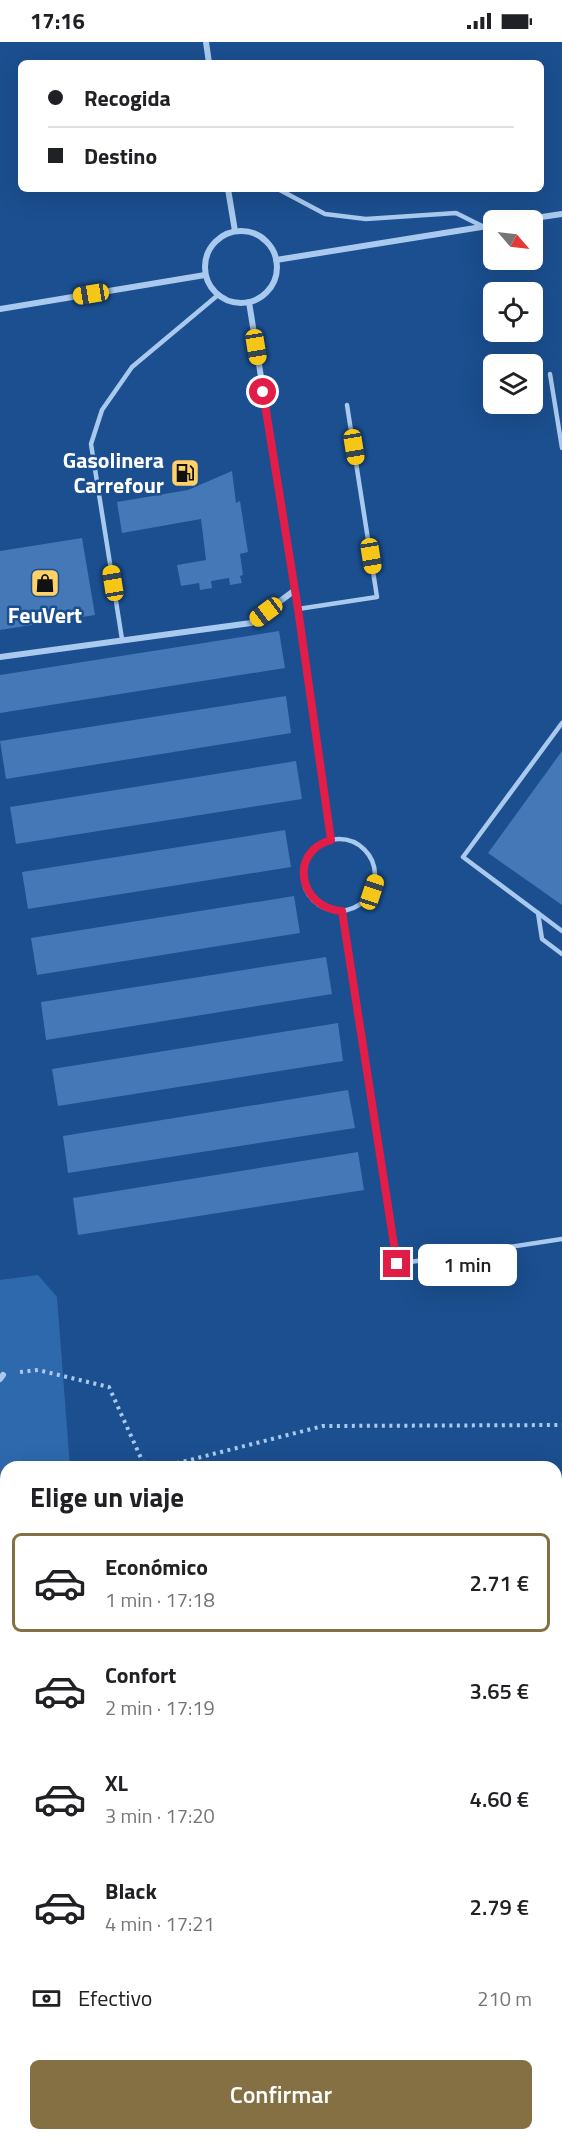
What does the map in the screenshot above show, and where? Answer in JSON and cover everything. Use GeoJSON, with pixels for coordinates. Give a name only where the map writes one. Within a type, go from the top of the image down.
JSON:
{"type":"FeatureCollection","features":[{"type":"Feature","properties":{"kind":"street"},"geometry":{"type":"LineString","coordinates":[[206,42],[209,60]]}},
{"type":"Feature","properties":{"kind":"street"},"geometry":{"type":"LineString","coordinates":[[228,192],[235,231]]}},
{"type":"Feature","properties":{"kind":"street"},"geometry":{"type":"LineString","coordinates":[[543,217],[562,214]]}},
{"type":"Feature","properties":{"kind":"street"},"geometry":{"type":"LineString","coordinates":[[276,260],[483,226]]}},
{"type":"Feature","properties":{"kind":"street"},"geometry":{"type":"LineString","coordinates":[[235,231],[252,233],[263,239],[276,260],[276,273],[272,285],[264,295],[249,302],[229,301],[218,296],[205,275],[208,251],[216,241],[235,231]]}},
{"type":"Feature","properties":{"kind":"street"},"geometry":{"type":"LineString","coordinates":[[0,309],[205,275]]}},
{"type":"Feature","properties":{"kind":"street"},"geometry":{"type":"LineString","coordinates":[[0,657],[251,623],[295,590],[249,302]]}},
{"type":"Feature","properties":{"kind":"lane"},"geometry":{"type":"LineString","coordinates":[[284,192],[325,214],[366,219],[456,213],[483,226]]}},
{"type":"Feature","properties":{"kind":"lane"},"geometry":{"type":"LineString","coordinates":[[122,639],[91,444],[102,410],[132,367],[218,296]]}},
{"type":"Feature","properties":{"kind":"lane"},"geometry":{"type":"LineString","coordinates":[[550,374],[562,448]]}},
{"type":"Feature","properties":{"kind":"lane"},"geometry":{"type":"LineString","coordinates":[[298,609],[377,597],[347,405]]}},
{"type":"Feature","properties":{"kind":"lane"},"geometry":{"type":"LineString","coordinates":[[295,590],[331,840]]}},
{"type":"Feature","properties":{"kind":"lane"},"geometry":{"type":"LineString","coordinates":[[562,723],[463,857],[562,931]]}},
{"type":"Feature","properties":{"kind":"lane"},"geometry":{"type":"LineString","coordinates":[[331,840],[350,840],[361,846],[370,855],[375,867],[375,880],[364,902],[353,909],[342,911],[329,910],[318,904],[309,895],[304,885],[303,872],[307,860],[314,849],[331,840]]}},
{"type":"Feature","properties":{"kind":"lane"},"geometry":{"type":"LineString","coordinates":[[342,911],[397,1264],[562,1239]]}},
{"type":"Feature","properties":{"kind":"lane"},"geometry":{"type":"LineString","coordinates":[[538,913],[542,939],[562,954]]}},
{"type":"Feature","properties":{"kind":"path"},"geometry":{"type":"LineString","coordinates":[[1,1376],[38,1370],[109,1387],[142,1461]]}},
{"type":"Feature","properties":{"kind":"path"},"geometry":{"type":"LineString","coordinates":[[186,1461],[323,1426],[562,1425]]}},
{"type":"Feature","properties":{"kind":"shaded area"},"geometry":{"type":"Polygon","coordinates":[[[38,1275],[57,1297],[70,1461],[0,1461],[0,1280],[38,1275]]]}},
{"type":"Feature","properties":{"kind":"building"},"geometry":{"type":"Polygon","coordinates":[[[232,471],[236,503],[240,501],[248,552],[240,554],[242,583],[230,585],[229,578],[211,581],[212,588],[200,590],[199,583],[181,586],[177,565],[206,560],[201,519],[122,533],[117,502],[188,490],[232,471]]]}},
{"type":"Feature","properties":{"kind":"building","name":"FeuVert"},"geometry":{"type":"Polygon","coordinates":[[[82,538],[95,615],[0,630],[0,551],[82,538]]]}},
{"type":"Feature","properties":{"kind":"building"},"geometry":{"type":"Polygon","coordinates":[[[279,631],[285,668],[0,713],[0,675],[279,631]]]}},
{"type":"Feature","properties":{"kind":"building"},"geometry":{"type":"Polygon","coordinates":[[[286,696],[291,733],[6,779],[0,741],[286,696]]]}},
{"type":"Feature","properties":{"kind":"building"},"geometry":{"type":"Polygon","coordinates":[[[562,751],[562,905],[488,853],[562,751]]]}},
{"type":"Feature","properties":{"kind":"building"},"geometry":{"type":"Polygon","coordinates":[[[296,761],[302,799],[16,844],[10,807],[296,761]]]}},
{"type":"Feature","properties":{"kind":"building"},"geometry":{"type":"Polygon","coordinates":[[[285,830],[291,867],[28,909],[22,872],[285,830]]]}},
{"type":"Feature","properties":{"kind":"building"},"geometry":{"type":"Polygon","coordinates":[[[294,896],[300,933],[37,975],[31,938],[294,896]]]}},
{"type":"Feature","properties":{"kind":"building"},"geometry":{"type":"Polygon","coordinates":[[[326,957],[332,994],[46,1040],[41,1002],[326,957]]]}},
{"type":"Feature","properties":{"kind":"building"},"geometry":{"type":"Polygon","coordinates":[[[338,1023],[343,1061],[58,1106],[52,1069],[338,1023]]]}},
{"type":"Feature","properties":{"kind":"building"},"geometry":{"type":"Polygon","coordinates":[[[348,1090],[355,1128],[68,1173],[63,1136],[348,1090]]]}},
{"type":"Feature","properties":{"kind":"building"},"geometry":{"type":"Polygon","coordinates":[[[358,1152],[364,1190],[78,1235],[73,1198],[358,1152]]]}},
{"type":"Feature","properties":{"kind":"place","name":"Gasolinera Carrefour"},"geometry":{"type":"Point","coordinates":[185,473]}},
{"type":"Feature","properties":{"kind":"place","name":"FeuVert"},"geometry":{"type":"Point","coordinates":[45,583]}},
{"type":"Feature","properties":{"kind":"route"},"geometry":{"type":"LineString","coordinates":[[263,392],[298,609],[331,840],[314,849],[307,860],[303,872],[304,885],[309,895],[318,904],[329,910],[342,911],[397,1264]]}}]}
